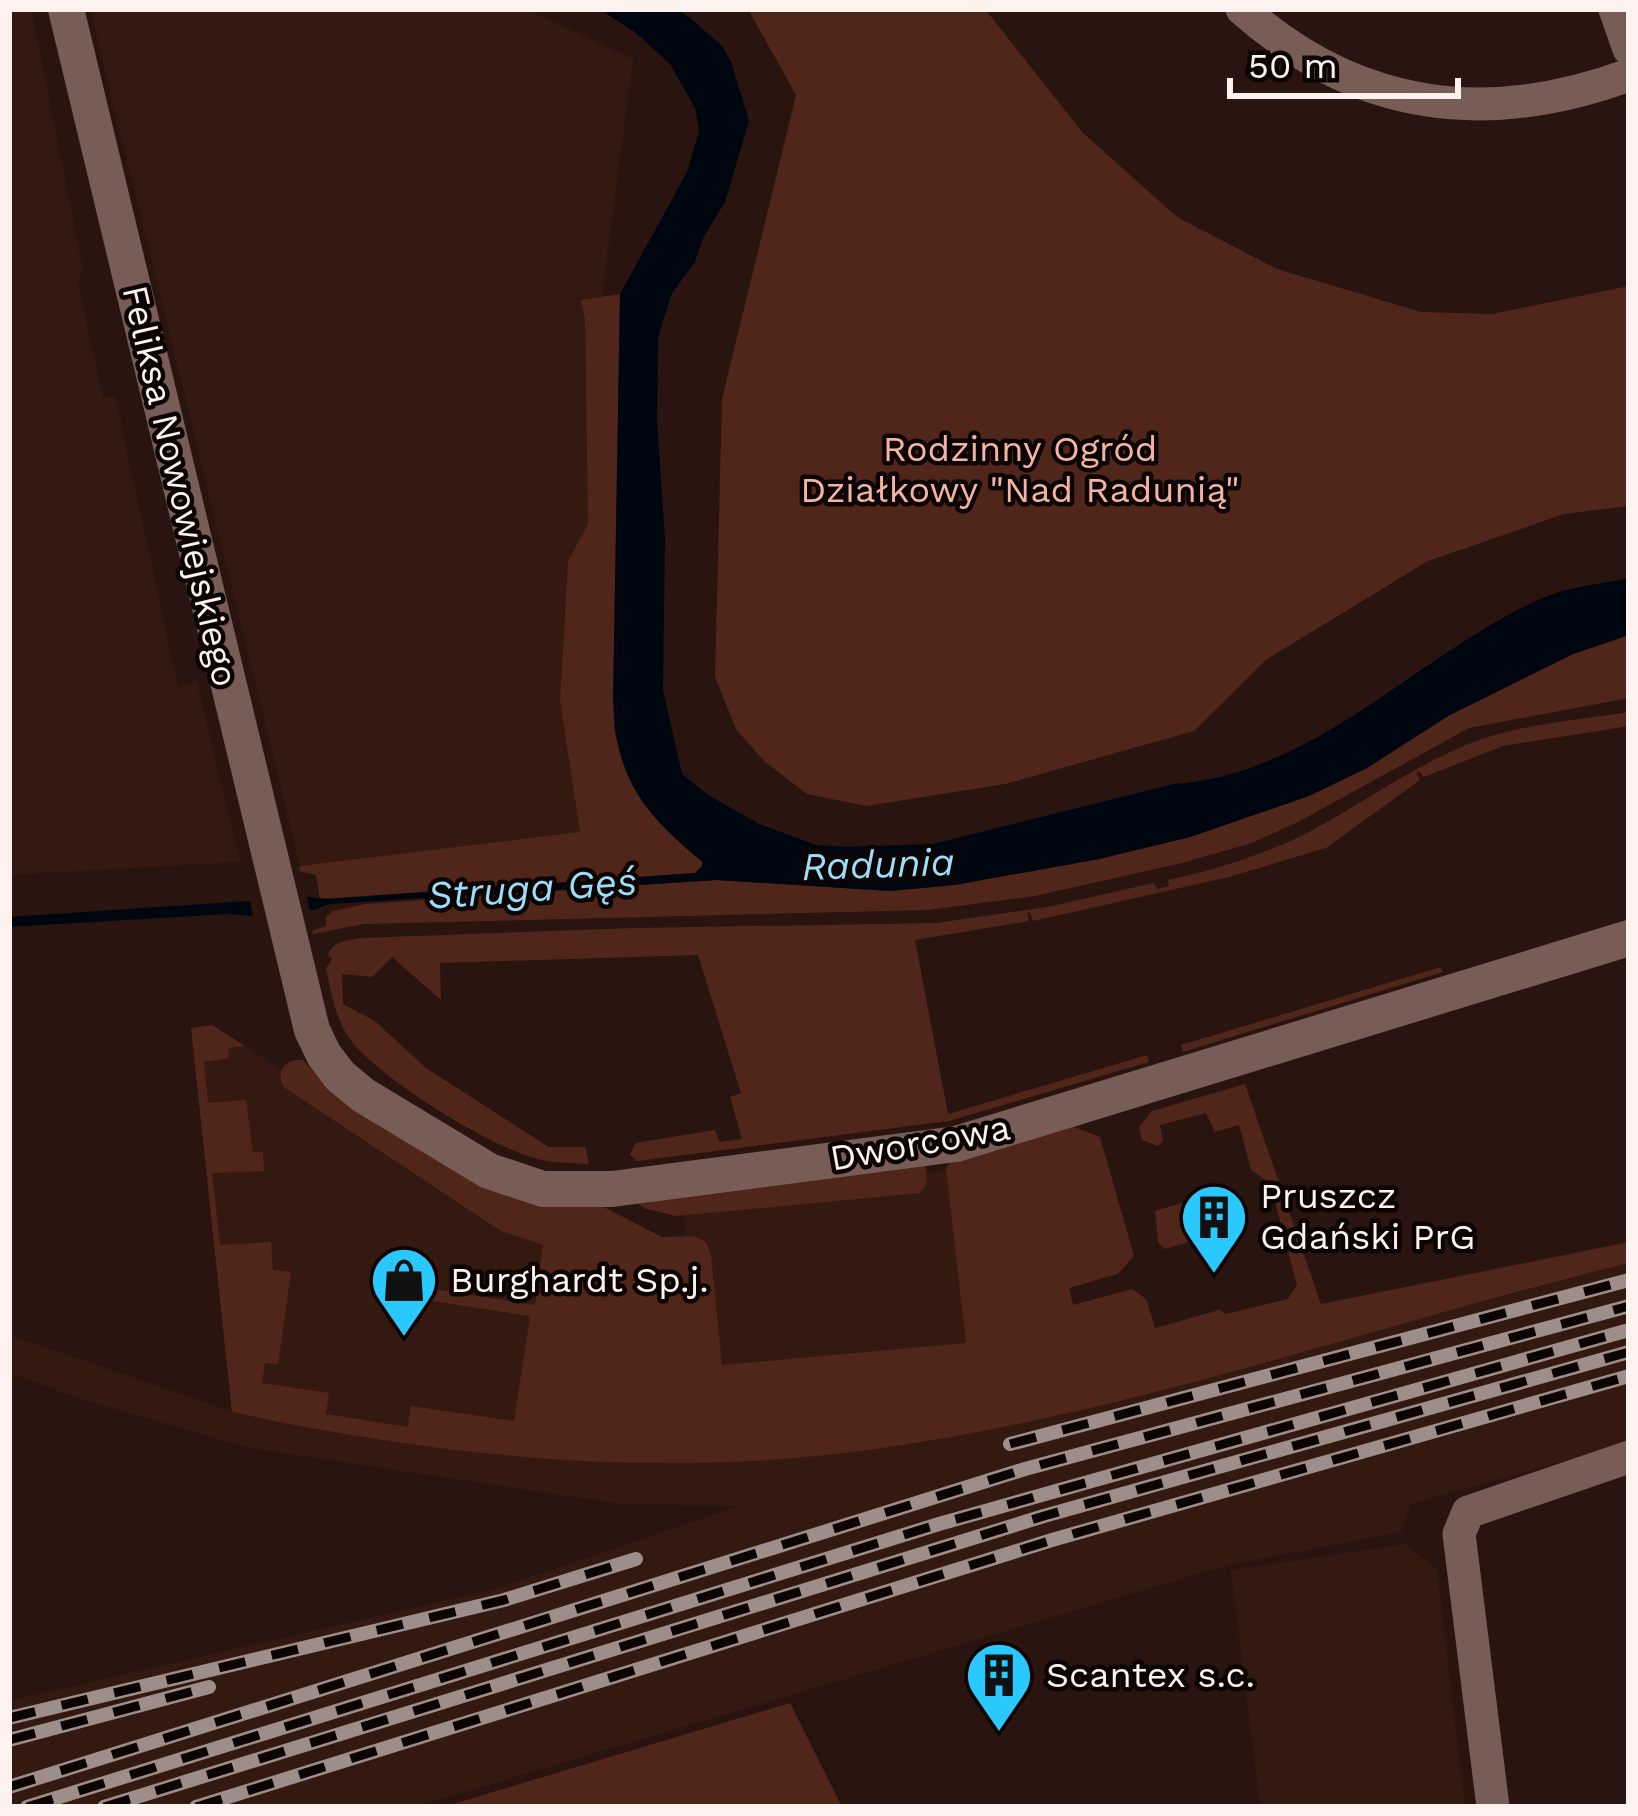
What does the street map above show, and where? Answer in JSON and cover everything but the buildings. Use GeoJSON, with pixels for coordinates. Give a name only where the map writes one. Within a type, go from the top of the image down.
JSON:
{"type":"FeatureCollection","features":[{"type":"Feature","properties":{"kind":"street","name":"Feliksa Nowowiejskiego"},"geometry":{"type":"LineString","coordinates":[[66,9],[294,963]]}},
{"type":"Feature","properties":{"kind":"street"},"geometry":{"type":"LineString","coordinates":[[1242,9],[1290,49],[1336,72],[1385,91],[1445,102],[1509,106],[1582,92],[1629,75]]}},
{"type":"Feature","properties":{"kind":"street"},"geometry":{"type":"LineString","coordinates":[[1615,9],[1629,49]]}},
{"type":"Feature","properties":{"kind":"street","name":"Dworcowa"},"geometry":{"type":"LineString","coordinates":[[294,963],[324,1055],[363,1095],[505,1178],[543,1189],[572,1190],[612,1189],[956,1144],[1629,938]]}},
{"type":"Feature","properties":{"kind":"street"},"geometry":{"type":"LineString","coordinates":[[1493,1807],[1459,1534],[1468,1512],[1629,1457]]}},
{"type":"Feature","properties":{"kind":"shaded area"},"geometry":{"type":"Polygon","coordinates":[[[9,9],[31,9],[83,270],[78,282],[103,398],[115,396],[178,686],[197,682],[240,862],[9,875],[9,9]]]}},
{"type":"Feature","properties":{"kind":"shaded area"},"geometry":{"type":"Polygon","coordinates":[[[90,9],[526,9],[633,59],[602,297],[582,301],[588,524],[568,561],[560,701],[580,833],[300,866],[90,9]]]}},
{"type":"Feature","properties":{"kind":"shaded area"},"geometry":{"type":"Polygon","coordinates":[[[212,1025],[501,1211],[693,1311],[682,1198],[964,1169],[999,1356],[824,1455],[930,1441],[1045,1418],[1629,1263],[1629,1443],[1411,1504],[1401,1532],[1228,1565],[415,1807],[9,1807],[9,1701],[495,1589],[740,1506],[621,1504],[249,1448],[9,1373],[9,1335],[232,1411],[191,1028],[212,1025]]]}},
{"type":"Feature","properties":{"kind":"shaded area"},"geometry":{"type":"Polygon","coordinates":[[[1405,1544],[1437,1569],[1465,1807],[1260,1807],[1231,1570],[1405,1544]]]}},
{"type":"Feature","properties":{"kind":"green space","name":"Rodzinny Ogród Działkowy \"Nad Radunią\""},"geometry":{"type":"Polygon","coordinates":[[[748,9],[985,9],[1082,132],[1177,217],[1277,269],[1421,312],[1492,314],[1629,286],[1629,506],[1564,514],[1428,561],[1267,659],[1194,731],[1005,784],[866,806],[807,794],[764,761],[736,729],[715,677],[722,399],[796,95],[748,9]]]}},
{"type":"Feature","properties":{"kind":"green space"},"geometry":{"type":"Polygon","coordinates":[[[620,294],[614,728],[634,786],[702,866],[695,873],[320,899],[316,875],[299,871],[300,866],[580,832],[560,701],[568,561],[588,524],[581,300],[620,294]]]}},
{"type":"Feature","properties":{"kind":"green space"},"geometry":{"type":"Polygon","coordinates":[[[1629,635],[1629,698],[1469,728],[1298,822],[1252,843],[1182,863],[1035,896],[928,910],[364,924],[312,931],[326,926],[326,917],[333,911],[365,904],[717,880],[890,891],[954,885],[1099,859],[1190,837],[1309,796],[1367,768],[1448,716],[1573,654],[1629,635]]]}},
{"type":"Feature","properties":{"kind":"green space"},"geometry":{"type":"Polygon","coordinates":[[[1629,712],[1629,726],[1503,746],[1424,777],[1419,771],[1420,780],[1326,848],[1229,877],[1033,921],[1030,912],[1029,921],[915,940],[948,1114],[1147,1055],[1149,1062],[949,1121],[637,1161],[630,1155],[635,1143],[715,1130],[720,1142],[742,1139],[730,1097],[741,1093],[698,955],[440,963],[441,1000],[392,957],[372,977],[342,974],[343,1004],[375,1021],[426,1068],[549,1147],[585,1147],[589,1164],[534,1158],[434,1108],[363,1054],[340,1022],[326,968],[333,947],[361,938],[936,923],[1047,907],[1154,883],[1157,889],[1169,886],[1168,880],[1290,841],[1420,767],[1479,740],[1543,724],[1629,712]]]}},
{"type":"Feature","properties":{"kind":"green space"},"geometry":{"type":"Polygon","coordinates":[[[1441,967],[1443,972],[1183,1052],[1181,1045],[1441,967]]]}},
{"type":"Feature","properties":{"kind":"green space"},"geometry":{"type":"Polygon","coordinates":[[[212,1025],[245,1046],[228,1048],[229,1058],[204,1062],[208,1103],[246,1100],[253,1152],[263,1152],[264,1171],[212,1173],[220,1245],[271,1242],[273,1270],[291,1272],[278,1364],[265,1363],[262,1383],[329,1393],[326,1414],[408,1427],[411,1406],[514,1421],[530,1316],[419,1299],[420,1290],[535,1305],[543,1245],[501,1231],[285,1088],[281,1072],[297,1060],[303,1060],[330,1090],[598,1204],[662,1237],[693,1236],[706,1242],[722,1365],[966,1343],[946,1168],[955,1157],[1069,1125],[1100,1137],[1134,1256],[1118,1274],[1069,1288],[1073,1305],[1132,1289],[1146,1299],[1155,1328],[1219,1310],[1226,1314],[1288,1299],[1297,1285],[1270,1183],[1251,1170],[1239,1125],[1215,1132],[1206,1113],[1160,1125],[1163,1141],[1158,1146],[1142,1140],[1139,1127],[1152,1111],[1245,1084],[1321,1304],[1629,1242],[1629,1263],[1131,1398],[929,1441],[827,1455],[752,1461],[602,1462],[453,1450],[306,1427],[232,1412],[191,1028],[212,1025]]]}},
{"type":"Feature","properties":{"kind":"green space"},"geometry":{"type":"Polygon","coordinates":[[[926,1163],[927,1183],[920,1193],[676,1216],[646,1209],[630,1199],[926,1163]]]}},
{"type":"Feature","properties":{"kind":"green space"},"geometry":{"type":"Polygon","coordinates":[[[1195,1199],[1208,1214],[1203,1238],[1165,1249],[1158,1242],[1155,1211],[1195,1199]]]}},
{"type":"Feature","properties":{"kind":"green space"},"geometry":{"type":"Polygon","coordinates":[[[790,1703],[842,1807],[443,1807],[790,1703]]]}},
{"type":"Feature","properties":{"kind":"water"},"geometry":{"type":"Polygon","coordinates":[[[599,9],[678,9],[722,46],[749,121],[725,202],[695,262],[672,293],[658,337],[657,421],[665,538],[663,690],[682,774],[708,795],[759,824],[816,845],[933,844],[1174,784],[1225,776],[1273,759],[1363,709],[1494,623],[1561,592],[1629,578],[1629,635],[1573,654],[1448,716],[1367,768],[1309,796],[1190,837],[1099,859],[954,885],[890,891],[717,880],[329,904],[310,911],[307,897],[695,873],[702,866],[635,790],[619,748],[613,696],[620,294],[687,172],[699,131],[695,108],[670,64],[635,32],[599,9]]]}},
{"type":"Feature","properties":{"kind":"water"},"geometry":{"type":"Polygon","coordinates":[[[250,901],[253,916],[9,927],[9,917],[250,901]]]}},
{"type":"Feature","properties":{"kind":"railway"},"geometry":{"type":"LineString","coordinates":[[1010,1444],[1629,1280]]}},
{"type":"Feature","properties":{"kind":"railway"},"geometry":{"type":"LineString","coordinates":[[9,1787],[1025,1469],[1629,1306]]}},
{"type":"Feature","properties":{"kind":"railway"},"geometry":{"type":"LineString","coordinates":[[27,1807],[939,1524],[1629,1330]]}},
{"type":"Feature","properties":{"kind":"railway"},"geometry":{"type":"LineString","coordinates":[[104,1807],[1044,1516],[1629,1352]]}},
{"type":"Feature","properties":{"kind":"railway"},"geometry":{"type":"LineString","coordinates":[[196,1807],[1052,1540],[1629,1376]]}},
{"type":"Feature","properties":{"kind":"railway"},"geometry":{"type":"LineString","coordinates":[[9,1718],[504,1600],[636,1559]]}},
{"type":"Feature","properties":{"kind":"railway"},"geometry":{"type":"LineString","coordinates":[[9,1740],[209,1687]]}},
{"type":"Feature","properties":{"kind":"place","name":"Pruszcz Gdański PrG"},"geometry":{"type":"Point","coordinates":[1214,1276]}},
{"type":"Feature","properties":{"kind":"place","name":"Burghardt Sp.j."},"geometry":{"type":"Point","coordinates":[404,1339]}},
{"type":"Feature","properties":{"kind":"place","name":"Scantex s.c."},"geometry":{"type":"Point","coordinates":[999,1734]}},
{"type":"Feature","properties":{"kind":"water label","name":"Radunia"},"geometry":{"type":"Point","coordinates":[878,864]}},
{"type":"Feature","properties":{"kind":"water label","name":"Struga Gęś"},"geometry":{"type":"Point","coordinates":[532,888]}}]}
